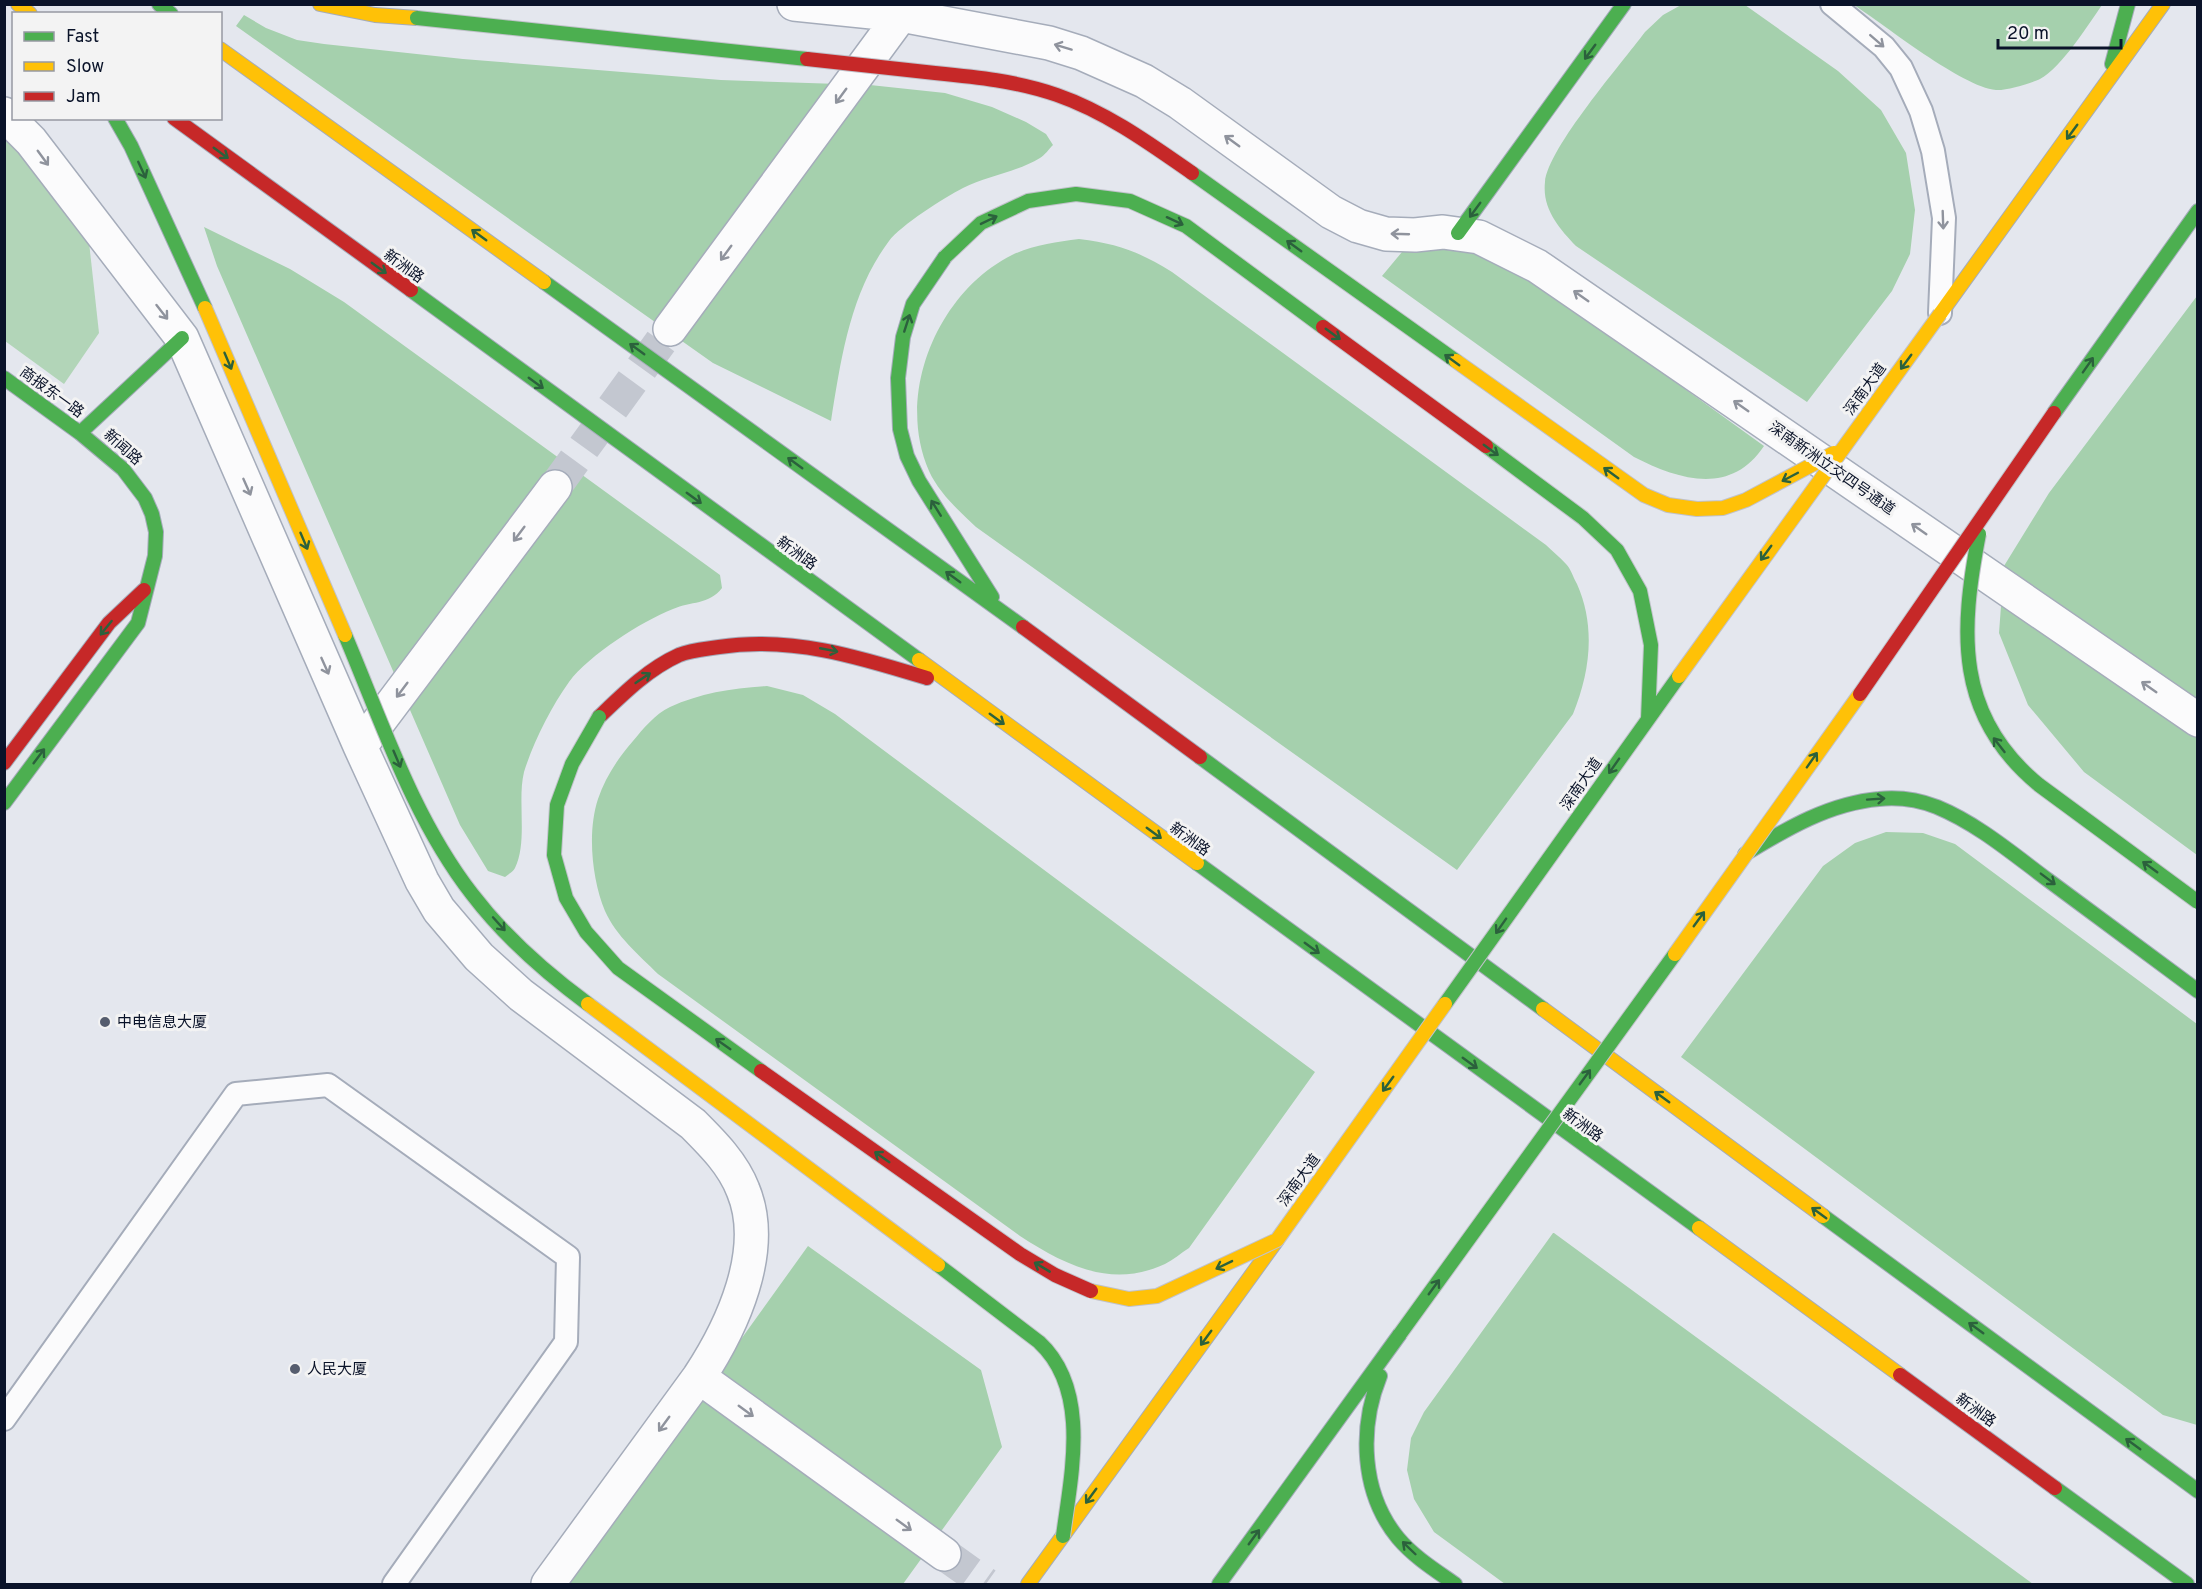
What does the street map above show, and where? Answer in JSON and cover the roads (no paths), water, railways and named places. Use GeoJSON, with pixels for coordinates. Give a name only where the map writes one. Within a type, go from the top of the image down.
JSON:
{"type":"FeatureCollection","features":[{"type":"Feature","properties":{"kind":"main road"},"geometry":{"type":"LineString","coordinates":[[320,4],[375,15],[1002,80],[1034,88],[1090,110],[1151,144],[1644,495],[1668,505],[1697,509],[1723,508],[1746,500],[1841,449]]}},
{"type":"Feature","properties":{"kind":"main road"},"geometry":{"type":"LineString","coordinates":[[1458,233],[1624,4]]}},
{"type":"Feature","properties":{"kind":"main road"},"geometry":{"type":"LineString","coordinates":[[2106,84],[2128,4]]}},
{"type":"Feature","properties":{"kind":"main road","name":"深南大道"},"geometry":{"type":"LineString","coordinates":[[1028,1584],[1277,1240],[1841,449],[2163,4]]}},
{"type":"Feature","properties":{"kind":"main road"},"geometry":{"type":"LineString","coordinates":[[222,50],[1001,611],[2198,1491]]}},
{"type":"Feature","properties":{"kind":"main road"},"geometry":{"type":"LineString","coordinates":[[117,120],[205,308],[407,782],[442,851],[473,894],[517,943],[574,994],[1019,1325],[1050,1352],[1067,1382],[1072,1427],[1072,1464],[1063,1536]]}},
{"type":"Feature","properties":{"kind":"main road","name":"新洲路"},"geometry":{"type":"LineString","coordinates":[[177,120],[2187,1584]]}},
{"type":"Feature","properties":{"kind":"main road"},"geometry":{"type":"LineString","coordinates":[[1001,611],[919,482],[907,456],[900,429],[897,378],[903,337],[913,304],[945,257],[981,223],[1028,201],[1076,194],[1130,201],[1186,226],[1583,518],[1617,550],[1640,591],[1651,645],[1648,718]]}},
{"type":"Feature","properties":{"kind":"main road"},"geometry":{"type":"LineString","coordinates":[[1220,1584],[1746,854],[2198,210]]}},
{"type":"Feature","properties":{"kind":"main road","name":"新闻路"},"geometry":{"type":"LineString","coordinates":[[4,803],[138,623],[146,604],[147,587],[154,568],[157,533],[154,515],[137,483],[124,468],[80,433],[182,338]]}},
{"type":"Feature","properties":{"kind":"main road","name":"商报东一路"},"geometry":{"type":"LineString","coordinates":[[4,378],[80,433]]}},
{"type":"Feature","properties":{"kind":"main road"},"geometry":{"type":"LineString","coordinates":[[1982,519],[1970,576],[1966,648],[1970,681],[1981,712],[1995,740],[2016,765],[2044,788],[2198,902]]}},
{"type":"Feature","properties":{"kind":"main road"},"geometry":{"type":"LineString","coordinates":[[4,763],[109,623],[147,587]]}},
{"type":"Feature","properties":{"kind":"main road"},"geometry":{"type":"LineString","coordinates":[[949,684],[829,649],[771,643],[736,643],[680,655],[636,682],[599,717],[572,764],[557,806],[554,855],[566,898],[586,932],[618,968],[1020,1254],[1055,1275],[1089,1290],[1129,1299],[1157,1296],[1277,1240]]}},
{"type":"Feature","properties":{"kind":"main road"},"geometry":{"type":"LineString","coordinates":[[1746,854],[1782,831],[1812,817],[1868,799],[1899,798],[1929,804],[1990,837],[2198,991]]}},
{"type":"Feature","properties":{"kind":"main road"},"geometry":{"type":"LineString","coordinates":[[1400,1334],[1377,1382],[1371,1403],[1366,1427],[1369,1474],[1383,1515],[1393,1532],[1424,1562],[1455,1584]]}},
{"type":"Feature","properties":{"kind":"main road"},"geometry":{"type":"LineString","coordinates":[[2166,1468],[2198,1473]]}},
{"type":"Feature","properties":{"kind":"main road"},"geometry":{"type":"LineString","coordinates":[[2120,1536],[2157,1580]]}},
{"type":"Feature","properties":{"kind":"street","name":"深南新洲立交四号通道"},"geometry":{"type":"LineString","coordinates":[[794,4],[901,15],[1049,43],[1081,53],[1144,81],[1180,103],[1331,212],[1358,226],[1386,234],[1458,233],[1479,237],[1537,266],[2198,720]]}},
{"type":"Feature","properties":{"kind":"street"},"geometry":{"type":"LineString","coordinates":[[670,329],[901,15]]}},
{"type":"Feature","properties":{"kind":"street"},"geometry":{"type":"LineString","coordinates":[[4,114],[31,141],[182,338],[360,746],[422,881],[439,910],[479,957],[521,995],[693,1125],[715,1146],[731,1167],[744,1191],[750,1218],[751,1245],[747,1272],[740,1297],[715,1353],[548,1584]]}},
{"type":"Feature","properties":{"kind":"street"},"geometry":{"type":"LineString","coordinates":[[360,746],[555,487]]}},
{"type":"Feature","properties":{"kind":"street"},"geometry":{"type":"LineString","coordinates":[[699,1377],[944,1554]]}},
{"type":"Feature","properties":{"kind":"lane"},"geometry":{"type":"LineString","coordinates":[[1832,4],[1890,54],[1901,68],[1921,111],[1933,151],[1944,218],[1940,314]]}},
{"type":"Feature","properties":{"kind":"lane"},"geometry":{"type":"LineString","coordinates":[[4,1419],[236,1094],[328,1085],[568,1257],[566,1341],[394,1584]]}},
{"type":"Feature","properties":{"kind":"tunnel"},"geometry":{"type":"LineString","coordinates":[[555,487],[670,329]]}},
{"type":"Feature","properties":{"kind":"tunnel"},"geometry":{"type":"LineString","coordinates":[[944,1554],[986,1584]]}},
{"type":"Feature","properties":{"kind":"place","name":"中电信息大厦"},"geometry":{"type":"Point","coordinates":[105,1022]}},
{"type":"Feature","properties":{"kind":"place","name":"人民大厦"},"geometry":{"type":"Point","coordinates":[295,1369]}}]}
